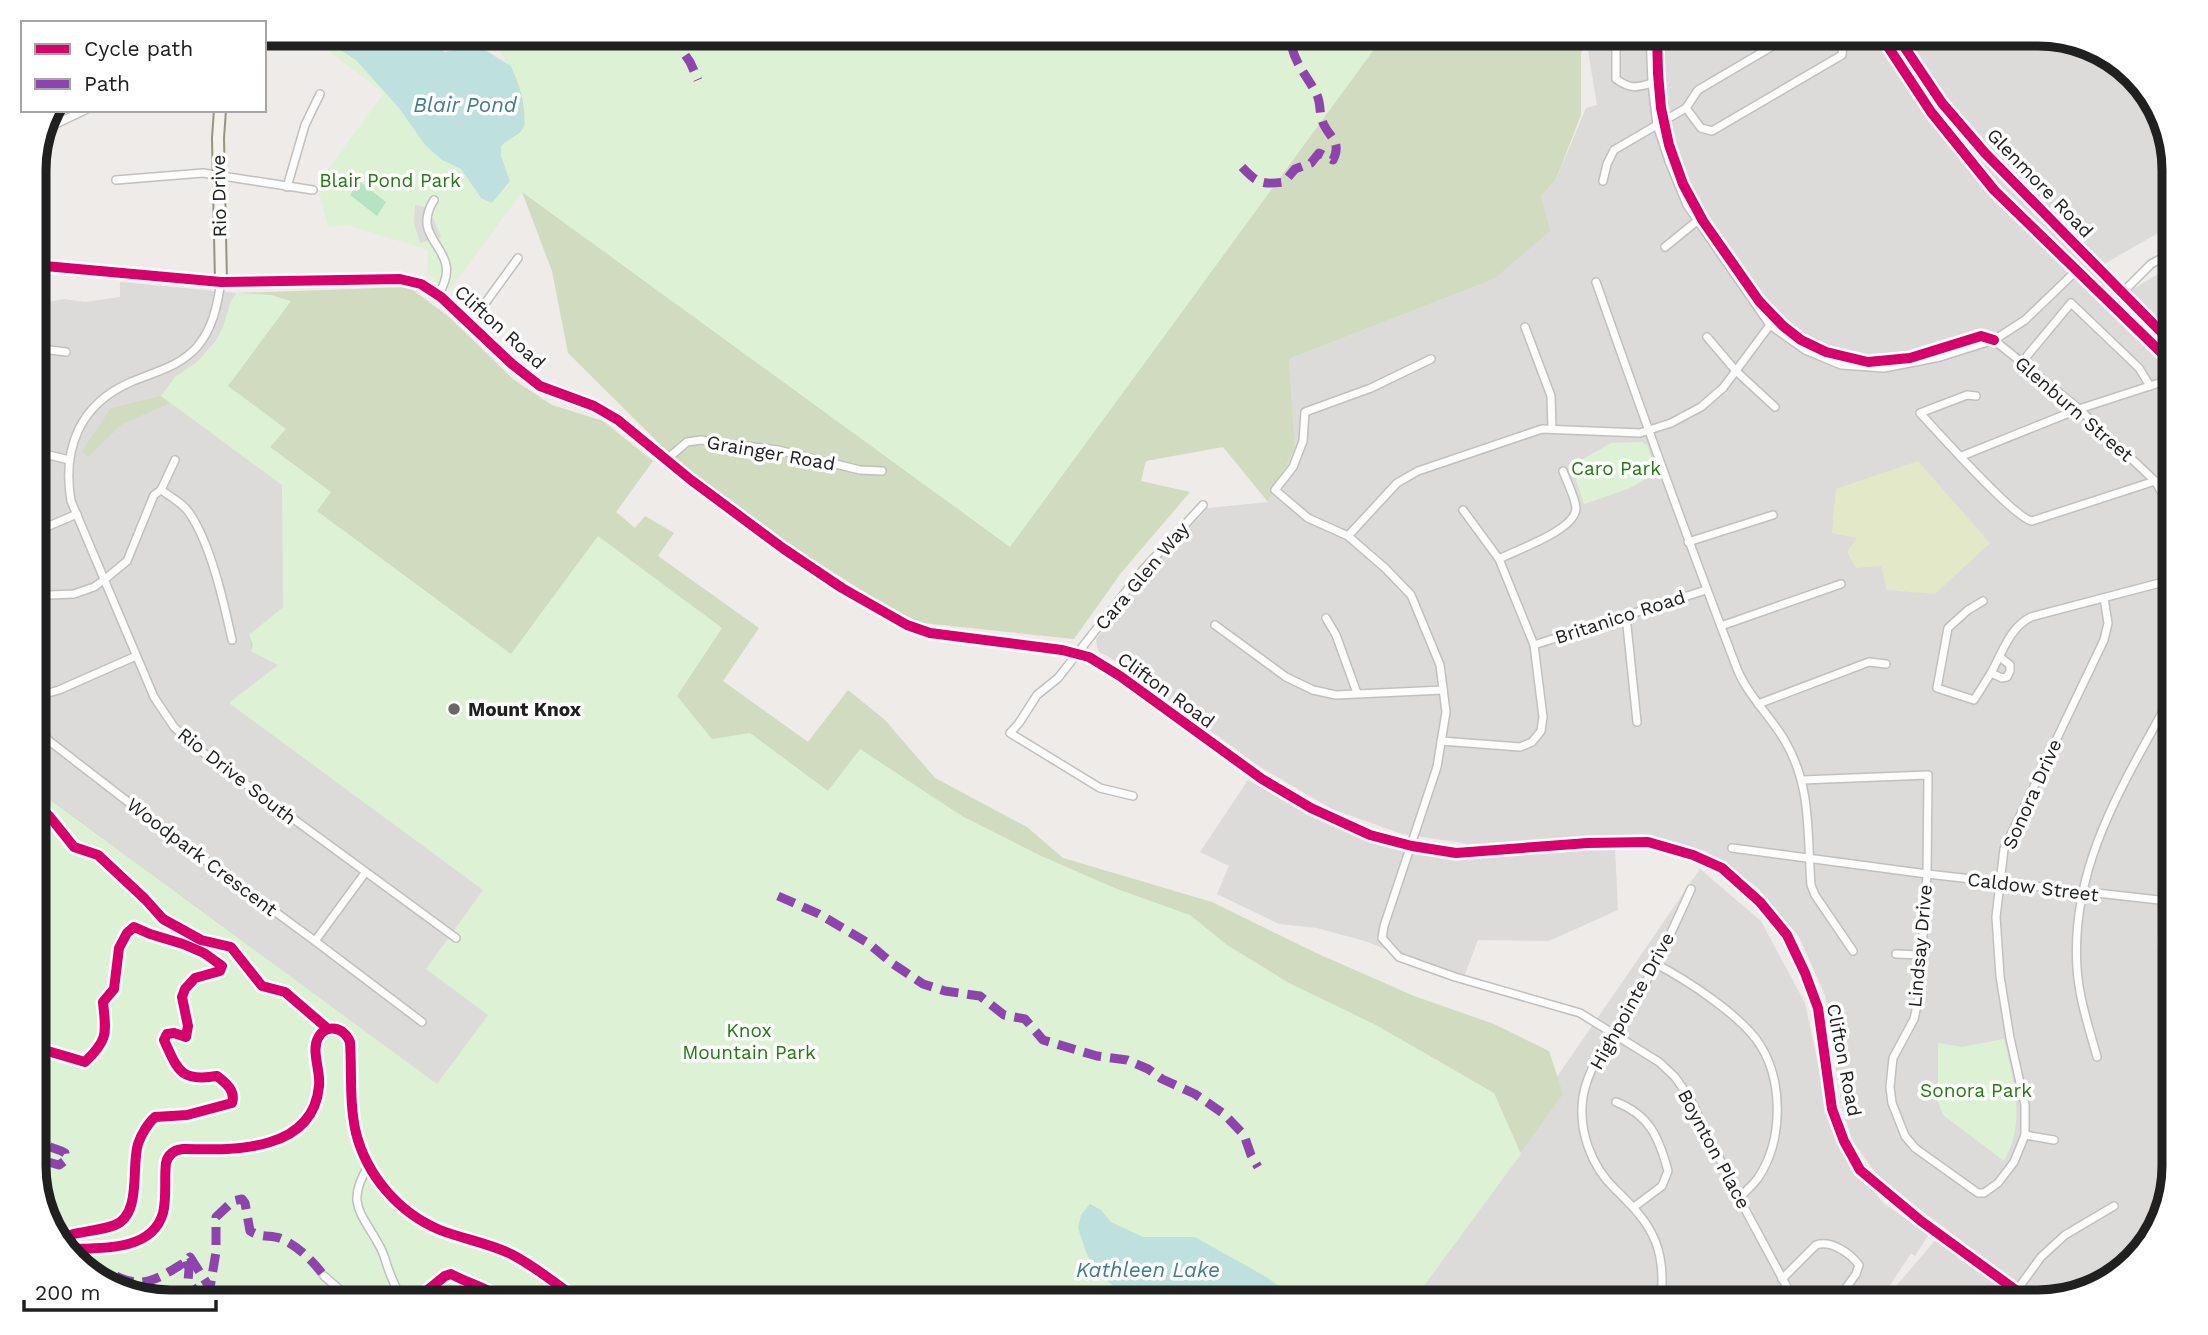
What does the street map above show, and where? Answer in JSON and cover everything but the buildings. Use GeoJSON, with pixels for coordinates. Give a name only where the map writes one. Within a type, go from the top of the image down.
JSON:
{"type":"FeatureCollection","features":[{"type":"Feature","properties":{"kind":"main road","name":"Glenmore Road"},"geometry":{"type":"LineString","coordinates":[[1887,46],[1931,113],[1994,190],[2162,354]]}},
{"type":"Feature","properties":{"kind":"main road","name":"Glenmore Road"},"geometry":{"type":"LineString","coordinates":[[1904,46],[1942,103],[1985,153],[2162,333]]}},
{"type":"Feature","properties":{"kind":"main road","name":"Rio Drive"},"geometry":{"type":"LineString","coordinates":[[220,112],[221,282]]}},
{"type":"Feature","properties":{"kind":"main road","name":"Clifton Road"},"geometry":{"type":"LineString","coordinates":[[46,266],[221,282],[400,279],[421,284],[438,295],[512,364],[540,386],[594,406],[618,419],[691,480],[842,588],[907,625],[930,632],[1062,650],[1089,657],[1120,676],[1262,779],[1311,808],[1370,835],[1412,846],[1457,853],[1588,843],[1648,842],[1693,855],[1731,875],[1760,902],[1787,935],[1818,1009],[1832,1110],[1844,1141],[1860,1170],[1921,1221],[2017,1290]]}},
{"type":"Feature","properties":{"kind":"main road"},"geometry":{"type":"LineString","coordinates":[[2076,271],[2091,277],[2138,310]]}},
{"type":"Feature","properties":{"kind":"street"},"geometry":{"type":"LineString","coordinates":[[1616,46],[1616,79],[1634,89],[1652,83]]}},
{"type":"Feature","properties":{"kind":"street"},"geometry":{"type":"LineString","coordinates":[[1651,46],[1657,125],[1687,205],[1770,325],[1805,350],[1841,365],[1884,368],[1940,357],[1994,340],[2025,320],[2076,271]]}},
{"type":"Feature","properties":{"kind":"street"},"geometry":{"type":"LineString","coordinates":[[1603,181],[1614,150],[1686,108],[1698,90],[1773,46]]}},
{"type":"Feature","properties":{"kind":"street"},"geometry":{"type":"LineString","coordinates":[[1686,108],[1701,128],[1712,131],[1842,55],[1843,46]]}},
{"type":"Feature","properties":{"kind":"street"},"geometry":{"type":"LineString","coordinates":[[287,187],[304,125],[320,94]]}},
{"type":"Feature","properties":{"kind":"street"},"geometry":{"type":"LineString","coordinates":[[54,125],[81,112]]}},
{"type":"Feature","properties":{"kind":"street"},"geometry":{"type":"LineString","coordinates":[[116,180],[203,173],[313,190]]}},
{"type":"Feature","properties":{"kind":"street"},"geometry":{"type":"LineString","coordinates":[[434,200],[427,211],[426,222],[448,269],[446,282],[438,295]]}},
{"type":"Feature","properties":{"kind":"street"},"geometry":{"type":"LineString","coordinates":[[1665,247],[1698,221]]}},
{"type":"Feature","properties":{"kind":"street"},"geometry":{"type":"LineString","coordinates":[[470,324],[518,258]]}},
{"type":"Feature","properties":{"kind":"street"},"geometry":{"type":"LineString","coordinates":[[2122,293],[2151,264],[2162,258]]}},
{"type":"Feature","properties":{"kind":"street","name":"Rio Drive South"},"geometry":{"type":"LineString","coordinates":[[221,282],[216,311],[209,328],[184,359],[129,383],[97,403],[78,432],[69,460],[67,479],[71,501],[154,697],[174,727],[198,749],[456,938]]}},
{"type":"Feature","properties":{"kind":"street"},"geometry":{"type":"LineString","coordinates":[[1596,282],[1688,542],[1737,670],[1785,740],[1799,769],[1808,809],[1811,885],[1853,951]]}},
{"type":"Feature","properties":{"kind":"street"},"geometry":{"type":"LineString","coordinates":[[2026,356],[2071,303],[2139,368],[2153,385]]}},
{"type":"Feature","properties":{"kind":"street"},"geometry":{"type":"LineString","coordinates":[[1348,536],[1397,483],[1418,471],[1542,429],[1640,433],[1671,423],[1702,407],[1723,388],[1770,325]]}},
{"type":"Feature","properties":{"kind":"street"},"geometry":{"type":"LineString","coordinates":[[1525,327],[1551,396],[1552,429]]}},
{"type":"Feature","properties":{"kind":"street"},"geometry":{"type":"LineString","coordinates":[[1707,337],[1736,370],[1775,407]]}},
{"type":"Feature","properties":{"kind":"street","name":"Glenburn Street"},"geometry":{"type":"LineString","coordinates":[[1994,340],[2079,409],[2155,481],[2162,492]]}},
{"type":"Feature","properties":{"kind":"street"},"geometry":{"type":"LineString","coordinates":[[46,350],[66,352]]}},
{"type":"Feature","properties":{"kind":"street"},"geometry":{"type":"LineString","coordinates":[[1412,846],[1437,767],[1446,712],[1440,665],[1411,595],[1348,536],[1308,518],[1275,490],[1293,467],[1303,441],[1306,412],[1371,388],[1431,359]]}},
{"type":"Feature","properties":{"kind":"street"},"geometry":{"type":"LineString","coordinates":[[1962,456],[2079,409],[2162,383]]}},
{"type":"Feature","properties":{"kind":"street"},"geometry":{"type":"LineString","coordinates":[[1976,396],[1967,395],[1920,413],[2026,520],[2032,521],[2155,481]]}},
{"type":"Feature","properties":{"kind":"street","name":"Grainger Road"},"geometry":{"type":"LineString","coordinates":[[667,459],[687,442],[701,440],[778,450],[860,470],[881,471]]}},
{"type":"Feature","properties":{"kind":"street"},"geometry":{"type":"LineString","coordinates":[[46,454],[69,460]]}},
{"type":"Feature","properties":{"kind":"street"},"geometry":{"type":"LineString","coordinates":[[46,593],[74,594],[94,587],[127,561],[154,495],[160,490],[174,460]]}},
{"type":"Feature","properties":{"kind":"street"},"geometry":{"type":"LineString","coordinates":[[1499,559],[1562,529],[1573,518],[1576,508],[1563,471]]}},
{"type":"Feature","properties":{"kind":"street"},"geometry":{"type":"LineString","coordinates":[[160,490],[190,513],[202,537],[220,590],[232,640]]}},
{"type":"Feature","properties":{"kind":"street","name":"Cara Glen Way"},"geometry":{"type":"LineString","coordinates":[[1133,796],[1100,788],[1010,733],[1037,695],[1058,678],[1142,571],[1203,505]]}},
{"type":"Feature","properties":{"kind":"street"},"geometry":{"type":"LineString","coordinates":[[1441,741],[1520,747],[1532,742],[1541,731],[1543,717],[1534,645],[1499,559],[1463,510]]}},
{"type":"Feature","properties":{"kind":"street"},"geometry":{"type":"LineString","coordinates":[[46,527],[77,514]]}},
{"type":"Feature","properties":{"kind":"street"},"geometry":{"type":"LineString","coordinates":[[1688,542],[1773,515]]}},
{"type":"Feature","properties":{"kind":"street"},"geometry":{"type":"LineString","coordinates":[[1983,601],[1948,628],[1937,688],[1974,700],[2011,635],[2022,621],[2162,582]]}},
{"type":"Feature","properties":{"kind":"street"},"geometry":{"type":"LineString","coordinates":[[1721,626],[1841,584]]}},
{"type":"Feature","properties":{"kind":"street","name":"Britanico Road"},"geometry":{"type":"LineString","coordinates":[[1534,645],[1706,590]]}},
{"type":"Feature","properties":{"kind":"street","name":"Sonora Drive"},"geometry":{"type":"LineString","coordinates":[[1984,1194],[1998,1183],[2014,1162],[2025,1135],[2025,1105],[2000,976],[1996,917],[2004,849],[2104,640],[2108,624],[2104,598]]}},
{"type":"Feature","properties":{"kind":"street"},"geometry":{"type":"LineString","coordinates":[[1626,616],[1637,722]]}},
{"type":"Feature","properties":{"kind":"street"},"geometry":{"type":"LineString","coordinates":[[1326,618],[1336,635],[1357,693]]}},
{"type":"Feature","properties":{"kind":"street"},"geometry":{"type":"LineString","coordinates":[[1214,625],[1286,677],[1313,690],[1336,695],[1443,690]]}},
{"type":"Feature","properties":{"kind":"street"},"geometry":{"type":"LineString","coordinates":[[46,694],[136,656]]}},
{"type":"Feature","properties":{"kind":"street"},"geometry":{"type":"LineString","coordinates":[[1990,673],[2002,678],[2007,677],[2011,671],[2010,665],[2000,657]]}},
{"type":"Feature","properties":{"kind":"street"},"geometry":{"type":"LineString","coordinates":[[1758,704],[1869,662],[1886,664]]}},
{"type":"Feature","properties":{"kind":"street"},"geometry":{"type":"LineString","coordinates":[[2097,1057],[2081,998],[2077,969],[2081,893],[2109,813],[2162,713]]}},
{"type":"Feature","properties":{"kind":"street","name":"Woodpark Crescent"},"geometry":{"type":"LineString","coordinates":[[46,737],[176,839],[422,1022]]}},
{"type":"Feature","properties":{"kind":"street","name":"Lindsay Drive"},"geometry":{"type":"LineString","coordinates":[[1802,780],[1928,775],[1927,874],[1919,997],[1914,1019],[1893,1058],[1890,1074],[1892,1103],[1905,1136],[1915,1148],[1978,1194],[1984,1194]]}},
{"type":"Feature","properties":{"kind":"street","name":"Boynton Place"},"geometry":{"type":"LineString","coordinates":[[1412,846],[1382,938],[1399,957],[1455,977],[1580,1013],[1659,1062],[1675,1076],[1689,1097],[1788,1290]]}},
{"type":"Feature","properties":{"kind":"street","name":"Caldow Street"},"geometry":{"type":"LineString","coordinates":[[1732,848],[2081,893],[2162,900]]}},
{"type":"Feature","properties":{"kind":"street"},"geometry":{"type":"LineString","coordinates":[[315,941],[365,873]]}},
{"type":"Feature","properties":{"kind":"street","name":"Highpointe Drive"},"geometry":{"type":"LineString","coordinates":[[1661,1290],[1661,1264],[1651,1232],[1634,1207],[1613,1188],[1598,1168],[1588,1147],[1582,1119],[1586,1087],[1594,1067],[1656,964],[1691,889]]}},
{"type":"Feature","properties":{"kind":"street"},"geometry":{"type":"LineString","coordinates":[[1896,954],[1922,955]]}},
{"type":"Feature","properties":{"kind":"street"},"geometry":{"type":"LineString","coordinates":[[1656,964],[1689,984],[1745,1026],[1758,1042],[1770,1068],[1777,1092],[1774,1135],[1769,1156],[1758,1178],[1740,1198]]}},
{"type":"Feature","properties":{"kind":"street"},"geometry":{"type":"LineString","coordinates":[[80,1249],[133,1243],[152,1232],[163,1213],[166,1163],[174,1151],[244,1149],[270,1142],[297,1128],[309,1115],[317,1100],[320,1082],[316,1043],[319,1035],[328,1029],[342,1031],[349,1040],[353,1117],[360,1146],[390,1196],[413,1215],[438,1229],[510,1254],[565,1290]]}},
{"type":"Feature","properties":{"kind":"street"},"geometry":{"type":"LineString","coordinates":[[1616,1102],[1631,1108],[1657,1136],[1668,1171],[1662,1186],[1634,1207]]}},
{"type":"Feature","properties":{"kind":"street"},"geometry":{"type":"LineString","coordinates":[[2025,1135],[2054,1140]]}},
{"type":"Feature","properties":{"kind":"street"},"geometry":{"type":"LineString","coordinates":[[369,1165],[359,1181],[356,1196],[361,1216],[380,1247],[397,1290]]}},
{"type":"Feature","properties":{"kind":"street"},"geometry":{"type":"LineString","coordinates":[[2017,1290],[2041,1257],[2066,1235],[2114,1206]]}},
{"type":"Feature","properties":{"kind":"street"},"geometry":{"type":"LineString","coordinates":[[1782,1279],[1815,1245],[1822,1243],[1833,1245],[1859,1265],[1845,1290]]}},
{"type":"Feature","properties":{"kind":"street"},"geometry":{"type":"LineString","coordinates":[[324,1276],[340,1290]]}},
{"type":"Feature","properties":{"kind":"shaded area"},"geometry":{"type":"Polygon","coordinates":[[[1587,46],[2038,46],[2070,50],[2100,62],[2132,88],[2150,115],[2156,130],[2162,162],[2162,231],[2097,268],[2162,355],[2162,1165],[2153,1213],[2137,1241],[2114,1264],[2086,1280],[2054,1288],[2026,1290],[1880,1179],[1852,1140],[1842,1108],[1825,995],[1799,937],[1757,887],[1705,851],[1641,834],[1476,845],[1402,834],[1332,809],[1260,767],[1099,652],[1096,639],[1136,586],[1208,508],[1268,502],[1295,448],[1289,359],[1494,279],[1541,196],[1556,179],[1586,108],[1597,105],[1587,46]]]}},
{"type":"Feature","properties":{"kind":"shaded area"},"geometry":{"type":"Polygon","coordinates":[[[415,205],[425,207],[441,237],[420,243],[414,224],[415,205]]]}},
{"type":"Feature","properties":{"kind":"shaded area"},"geometry":{"type":"Polygon","coordinates":[[[2162,272],[2162,325],[2128,292],[2162,272]]]}},
{"type":"Feature","properties":{"kind":"shaded area"},"geometry":{"type":"Polygon","coordinates":[[[120,282],[237,293],[231,301],[215,342],[197,362],[175,377],[161,396],[282,485],[283,607],[251,651],[278,665],[230,703],[483,890],[488,1015],[437,1085],[46,797],[46,303],[64,299],[85,302],[120,297],[120,282]]]}},
{"type":"Feature","properties":{"kind":"shaded area"},"geometry":{"type":"Polygon","coordinates":[[[1248,780],[1356,836],[1453,858],[1615,848],[1618,910],[1549,941],[1478,940],[1462,982],[1368,942],[1317,928],[1279,924],[1217,894],[1229,866],[1200,852],[1248,780]]]}},
{"type":"Feature","properties":{"kind":"shaded area"},"geometry":{"type":"Polygon","coordinates":[[[1700,869],[1761,921],[1805,1003],[1833,1134],[1883,1203],[1925,1232],[1887,1290],[1410,1290],[1700,869]]]}},
{"type":"Feature","properties":{"kind":"shaded area"},"geometry":{"type":"Polygon","coordinates":[[[1921,1221],[1932,1229],[1915,1256],[1903,1248],[1921,1221]]]}},
{"type":"Feature","properties":{"kind":"shaded area"},"geometry":{"type":"Polygon","coordinates":[[[1938,1237],[2010,1290],[1903,1290],[1897,1285],[1938,1237]]]}},
{"type":"Feature","properties":{"kind":"green space","name":"Blair Pond Park"},"geometry":{"type":"Polygon","coordinates":[[[322,46],[366,46],[446,154],[492,200],[506,189],[510,181],[502,157],[502,146],[521,132],[524,117],[523,102],[516,79],[496,46],[1376,46],[1010,547],[522,192],[448,292],[427,272],[428,250],[348,225],[328,227],[317,184],[384,93],[322,46]]]}},
{"type":"Feature","properties":{"kind":"green space"},"geometry":{"type":"Polygon","coordinates":[[[497,46],[1583,46],[1581,115],[1556,179],[1541,196],[1550,231],[1494,279],[1289,359],[1295,448],[1268,502],[1223,447],[1146,461],[1141,481],[1190,492],[1121,573],[1074,639],[913,622],[784,542],[677,461],[568,353],[552,271],[522,192],[510,181],[513,71],[497,46]]]}},
{"type":"Feature","properties":{"kind":"green space"},"geometry":{"type":"Polygon","coordinates":[[[359,181],[386,202],[377,216],[350,195],[359,181]]]}},
{"type":"Feature","properties":{"kind":"green space","name":"Knox Mountain Park"},"geometry":{"type":"Polygon","coordinates":[[[409,287],[449,317],[514,380],[552,405],[603,421],[653,461],[616,512],[635,528],[645,516],[674,533],[658,556],[759,628],[723,681],[808,742],[848,690],[885,720],[935,778],[1027,827],[1063,858],[1212,902],[1314,952],[1414,996],[1494,1024],[1549,1051],[1563,1094],[1421,1290],[497,1290],[67,1236],[52,1205],[46,1173],[46,796],[437,1084],[488,1015],[426,969],[483,890],[229,703],[278,665],[251,651],[249,635],[283,607],[282,485],[170,403],[122,424],[88,457],[82,451],[111,408],[161,396],[175,377],[197,362],[215,342],[231,301],[237,293],[409,287]]]}},
{"type":"Feature","properties":{"kind":"green space","name":"Knox Mountain Park"},"geometry":{"type":"Polygon","coordinates":[[[237,293],[271,295],[291,301],[228,386],[286,429],[270,447],[331,492],[317,511],[511,654],[598,536],[722,628],[677,696],[712,739],[750,733],[828,791],[860,749],[962,816],[1039,855],[1117,889],[1190,915],[1227,945],[1289,983],[1376,1025],[1494,1093],[1521,1154],[1421,1290],[170,1290],[122,1280],[94,1264],[71,1241],[58,1220],[52,1205],[46,1173],[46,797],[437,1084],[488,1015],[426,969],[483,890],[229,703],[278,665],[251,651],[253,645],[249,635],[283,607],[282,485],[161,396],[175,377],[197,362],[215,342],[231,301],[237,293]]]}},
{"type":"Feature","properties":{"kind":"green space","name":"Caro Park"},"geometry":{"type":"Polygon","coordinates":[[[1642,442],[1647,445],[1657,473],[1628,489],[1584,504],[1571,466],[1611,443],[1642,442]]]}},
{"type":"Feature","properties":{"kind":"green space"},"geometry":{"type":"Polygon","coordinates":[[[1918,461],[1990,543],[1935,594],[1887,590],[1881,566],[1856,568],[1847,552],[1857,538],[1832,533],[1836,489],[1918,461]]]}},
{"type":"Feature","properties":{"kind":"green space","name":"Sonora Park"},"geometry":{"type":"Polygon","coordinates":[[[2004,1039],[2014,1085],[2016,1116],[2011,1146],[2004,1161],[1943,1115],[1938,1101],[1938,1043],[1962,1047],[2004,1039]]]}},
{"type":"Feature","properties":{"kind":"water","name":"Blair Pond"},"geometry":{"type":"Polygon","coordinates":[[[334,46],[434,46],[445,52],[467,48],[485,50],[511,66],[523,100],[525,124],[520,132],[501,147],[501,156],[510,181],[492,203],[481,198],[461,169],[442,160],[425,145],[399,108],[356,60],[334,46]]]}},
{"type":"Feature","properties":{"kind":"water","name":"Kathleen Lake"},"geometry":{"type":"Polygon","coordinates":[[[1090,1204],[1101,1210],[1111,1222],[1143,1237],[1195,1237],[1268,1278],[1284,1290],[1120,1290],[1097,1274],[1078,1228],[1081,1215],[1090,1204]]]}},
{"type":"Feature","properties":{"kind":"marked path"},"geometry":{"type":"LineString","coordinates":[[679,46],[698,80]]}},
{"type":"Feature","properties":{"kind":"marked path"},"geometry":{"type":"LineString","coordinates":[[1242,167],[1260,182],[1284,182],[1295,169],[1311,163],[1319,153],[1333,160],[1336,153],[1335,143],[1322,120],[1318,96],[1296,58],[1292,46]]}},
{"type":"Feature","properties":{"kind":"marked path"},"geometry":{"type":"LineString","coordinates":[[778,896],[819,914],[868,943],[923,984],[945,991],[980,996],[1004,1015],[1025,1019],[1043,1040],[1097,1056],[1127,1060],[1195,1094],[1224,1114],[1244,1135],[1258,1167]]}},
{"type":"Feature","properties":{"kind":"marked path"},"geometry":{"type":"LineString","coordinates":[[46,1144],[65,1153],[66,1160],[59,1165],[46,1161]]}},
{"type":"Feature","properties":{"kind":"marked path"},"geometry":{"type":"LineString","coordinates":[[108,1273],[134,1282],[152,1280],[190,1257],[210,1288],[216,1252],[216,1217],[233,1201],[242,1199],[250,1231],[288,1242],[305,1255],[324,1276]]}},
{"type":"Feature","properties":{"kind":"marked path"},"geometry":{"type":"LineString","coordinates":[[187,1261],[188,1281],[194,1290]]}},
{"type":"Feature","properties":{"kind":"cycle path"},"geometry":{"type":"LineString","coordinates":[[1657,46],[1661,108],[1669,145],[1683,184],[1703,221],[1759,301],[1783,326],[1801,340],[1826,352],[1868,362],[1910,358],[1981,336],[1994,340]]}},
{"type":"Feature","properties":{"kind":"cycle path"},"geometry":{"type":"LineString","coordinates":[[1888,46],[1931,112],[1994,190],[2162,353]]}},
{"type":"Feature","properties":{"kind":"cycle path"},"geometry":{"type":"LineString","coordinates":[[1904,46],[1942,103],[1985,153],[2162,333]]}},
{"type":"Feature","properties":{"kind":"cycle path"},"geometry":{"type":"LineString","coordinates":[[46,266],[221,282],[400,279],[421,284],[441,297],[512,364],[540,386],[594,406],[618,420],[691,480],[842,588],[907,625],[930,633],[1062,650],[1089,657],[1120,676],[1262,779],[1311,808],[1370,835],[1412,846],[1456,853],[1588,843],[1648,842],[1693,855],[1722,868],[1760,902],[1787,935],[1805,973],[1818,1008],[1832,1109],[1844,1141],[1860,1170],[1921,1221],[2016,1290]]}},
{"type":"Feature","properties":{"kind":"cycle path"},"geometry":{"type":"LineString","coordinates":[[46,813],[74,847],[98,855],[163,919],[201,940],[231,947],[262,986],[285,992],[328,1029]]}},
{"type":"Feature","properties":{"kind":"cycle path"},"geometry":{"type":"LineString","coordinates":[[46,1051],[85,1062],[98,1047],[104,1035],[103,1002],[114,989],[119,948],[127,933],[134,927],[204,953],[222,966],[220,971],[195,978],[185,989],[182,997],[188,1026],[186,1037],[174,1033],[167,1034],[164,1040],[182,1072],[196,1077],[217,1076],[231,1091],[232,1103],[187,1115],[155,1117],[138,1144],[129,1211],[115,1225],[67,1235]]}},
{"type":"Feature","properties":{"kind":"cycle path"},"geometry":{"type":"LineString","coordinates":[[78,1249],[123,1245],[148,1235],[157,1226],[165,1201],[166,1163],[174,1151],[224,1149],[267,1143],[286,1136],[302,1124],[313,1108],[319,1086],[316,1043],[321,1033],[335,1029],[344,1033],[350,1042],[354,1122],[361,1149],[387,1191],[411,1214],[425,1223],[511,1254],[565,1290]]}},
{"type":"Feature","properties":{"kind":"cycle path"},"geometry":{"type":"LineString","coordinates":[[428,1290],[451,1274],[485,1290]]}},
{"type":"Feature","properties":{"kind":"place","name":"Mount Knox"},"geometry":{"type":"Point","coordinates":[454,709]}}]}
